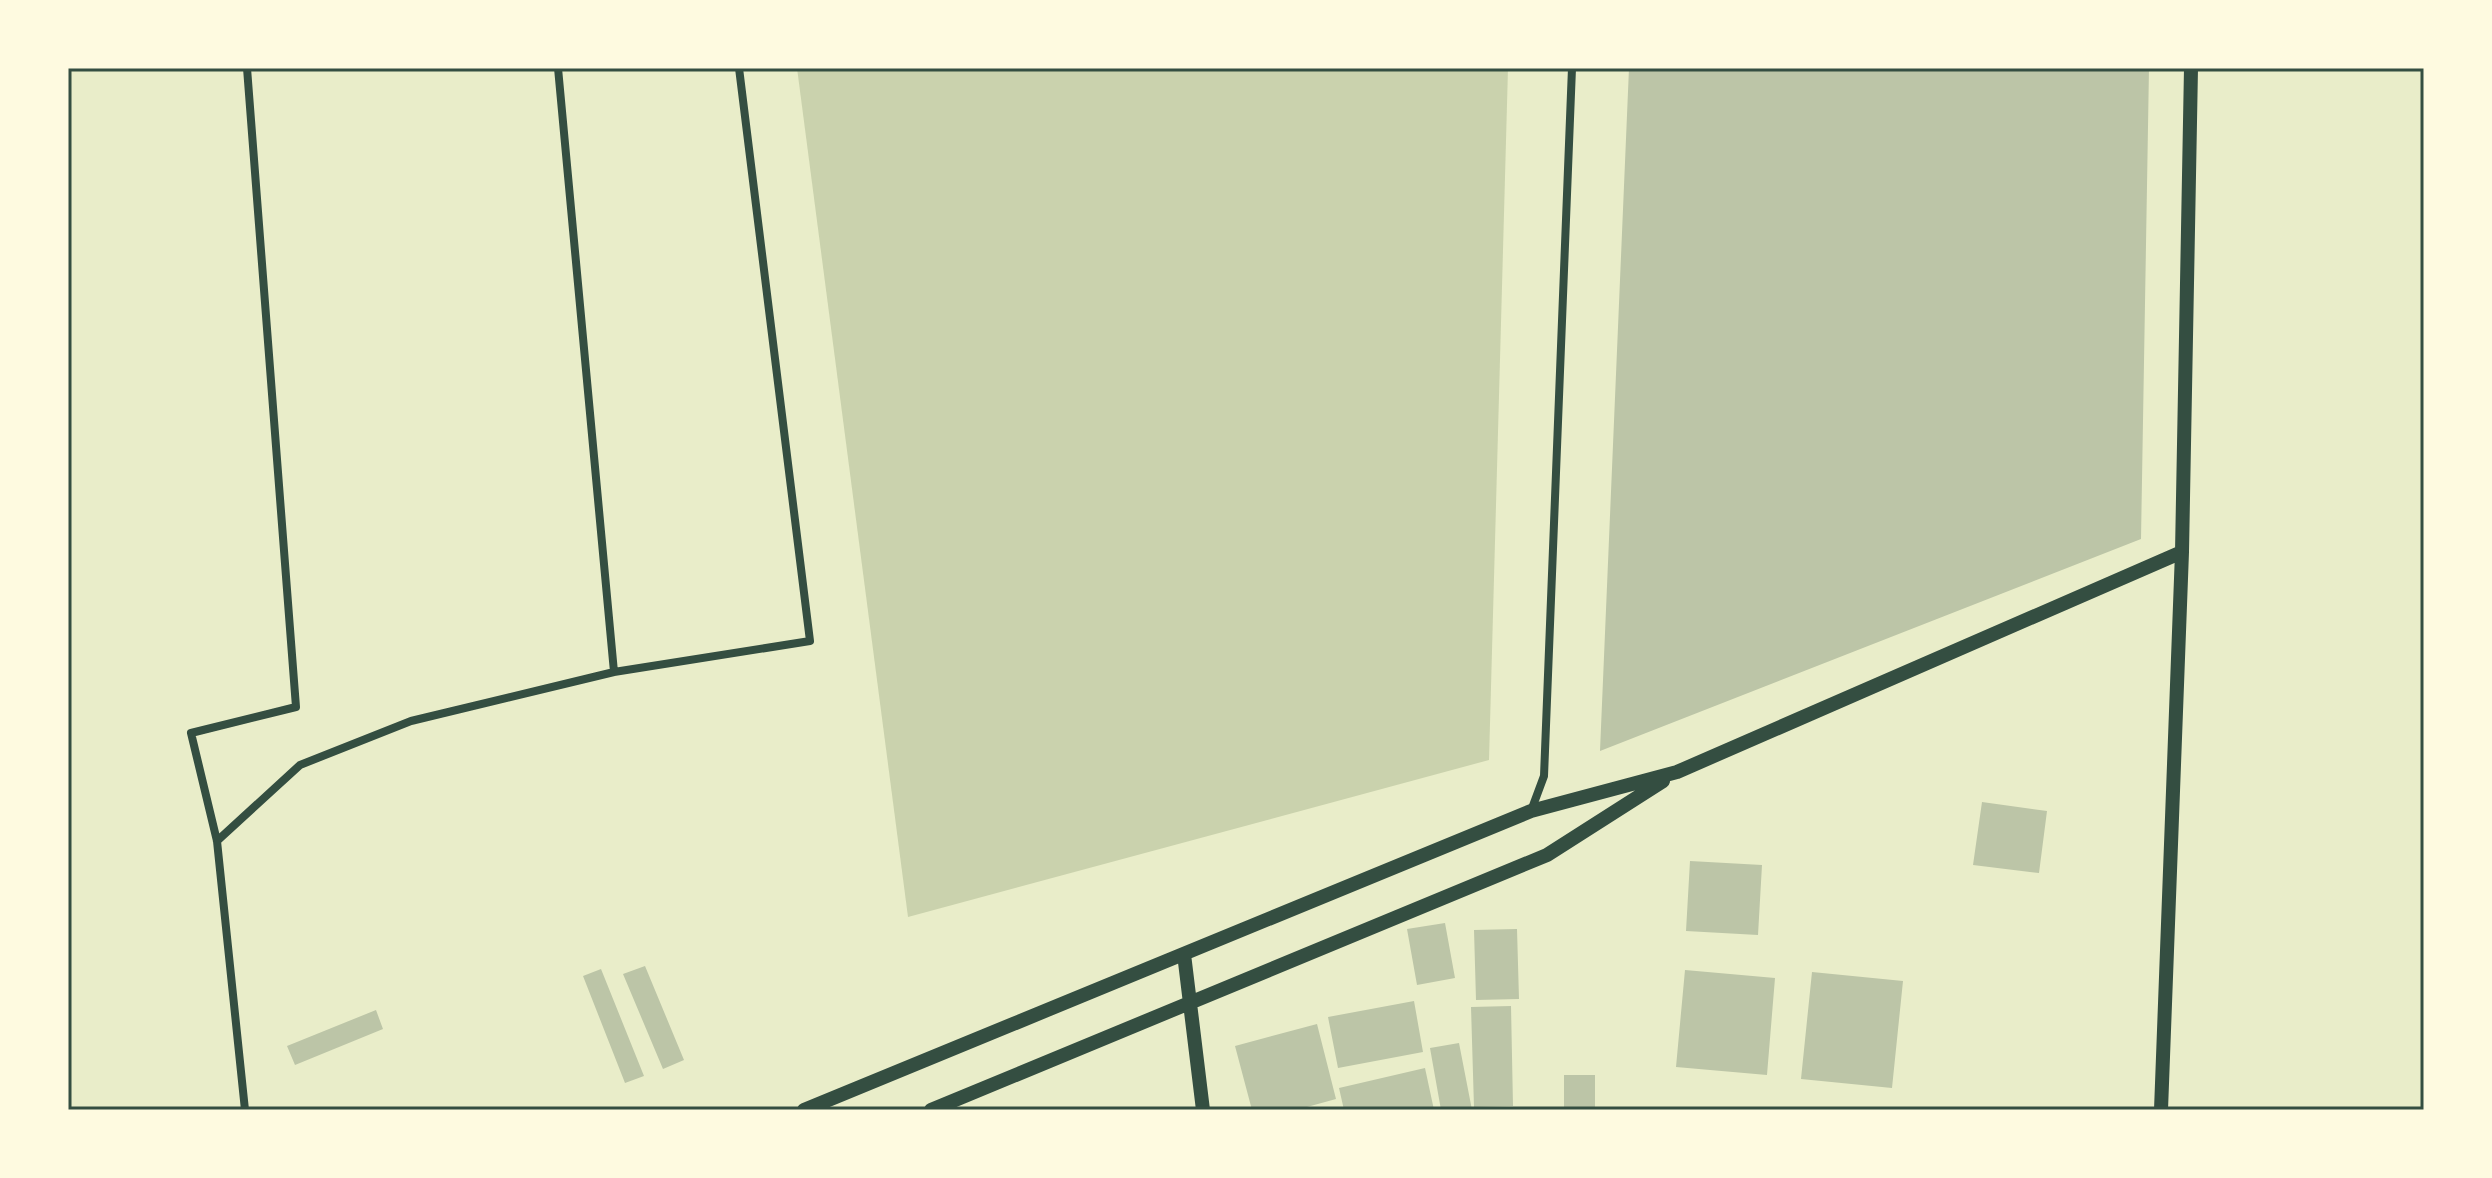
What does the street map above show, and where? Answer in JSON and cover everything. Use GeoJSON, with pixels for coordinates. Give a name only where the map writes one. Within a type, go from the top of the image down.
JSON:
{"type":"FeatureCollection","features":[{"type":"Feature","properties":{"kind":"street"},"geometry":{"type":"LineString","coordinates":[[245,1110],[217,841],[191,733],[296,707],[247,68]]}},
{"type":"Feature","properties":{"kind":"street"},"geometry":{"type":"LineString","coordinates":[[558,68],[614,672]]}},
{"type":"Feature","properties":{"kind":"street"},"geometry":{"type":"LineString","coordinates":[[217,841],[300,765],[411,721],[614,672],[810,641],[739,68]]}},
{"type":"Feature","properties":{"kind":"street"},"geometry":{"type":"LineString","coordinates":[[1531,811],[1544,776],[1572,68]]}},
{"type":"Feature","properties":{"kind":"street"},"geometry":{"type":"LineString","coordinates":[[2161,1110],[2182,552],[2191,68]]}},
{"type":"Feature","properties":{"kind":"street"},"geometry":{"type":"LineString","coordinates":[[804,1110],[1531,811],[1677,772],[2182,552]]}},
{"type":"Feature","properties":{"kind":"street"},"geometry":{"type":"LineString","coordinates":[[931,1110],[1547,855],[1677,772]]}},
{"type":"Feature","properties":{"kind":"street"},"geometry":{"type":"LineString","coordinates":[[1184,954],[1203,1110]]}},
{"type":"Feature","properties":{"kind":"green space"},"geometry":{"type":"Polygon","coordinates":[[[797,68],[1508,68],[1489,760],[908,917],[797,68]]]}},
{"type":"Feature","properties":{"kind":"building"},"geometry":{"type":"Polygon","coordinates":[[[1629,68],[2149,68],[2141,539],[1600,751],[1629,68]]]}},
{"type":"Feature","properties":{"kind":"building"},"geometry":{"type":"Polygon","coordinates":[[[1982,802],[2047,811],[2039,873],[1973,865],[1982,802]]]}},
{"type":"Feature","properties":{"kind":"building"},"geometry":{"type":"Polygon","coordinates":[[[1690,861],[1762,865],[1758,935],[1686,931],[1690,861]]]}},
{"type":"Feature","properties":{"kind":"building"},"geometry":{"type":"Polygon","coordinates":[[[1445,923],[1455,978],[1417,985],[1407,929],[1445,923]]]}},
{"type":"Feature","properties":{"kind":"building"},"geometry":{"type":"Polygon","coordinates":[[[1517,929],[1519,999],[1476,1000],[1474,930],[1517,929]]]}},
{"type":"Feature","properties":{"kind":"building"},"geometry":{"type":"Polygon","coordinates":[[[645,966],[684,1060],[663,1069],[623,974],[645,966]]]}},
{"type":"Feature","properties":{"kind":"building"},"geometry":{"type":"Polygon","coordinates":[[[601,969],[644,1076],[625,1083],[583,976],[601,969]]]}},
{"type":"Feature","properties":{"kind":"building"},"geometry":{"type":"Polygon","coordinates":[[[1685,970],[1775,978],[1767,1075],[1676,1067],[1685,970]]]}},
{"type":"Feature","properties":{"kind":"building"},"geometry":{"type":"Polygon","coordinates":[[[1812,972],[1903,981],[1892,1088],[1801,1079],[1812,972]]]}},
{"type":"Feature","properties":{"kind":"building"},"geometry":{"type":"Polygon","coordinates":[[[1414,1001],[1423,1052],[1338,1068],[1328,1017],[1414,1001]]]}},
{"type":"Feature","properties":{"kind":"building"},"geometry":{"type":"Polygon","coordinates":[[[1511,1006],[1513,1106],[1474,1107],[1471,1007],[1511,1006]]]}},
{"type":"Feature","properties":{"kind":"building"},"geometry":{"type":"Polygon","coordinates":[[[376,1010],[383,1029],[295,1065],[287,1046],[376,1010]]]}},
{"type":"Feature","properties":{"kind":"building"},"geometry":{"type":"Polygon","coordinates":[[[1317,1024],[1336,1099],[1296,1110],[1252,1110],[1235,1046],[1317,1024]]]}},
{"type":"Feature","properties":{"kind":"building"},"geometry":{"type":"Polygon","coordinates":[[[1459,1043],[1472,1110],[1441,1110],[1430,1048],[1459,1043]]]}},
{"type":"Feature","properties":{"kind":"building"},"geometry":{"type":"Polygon","coordinates":[[[1425,1068],[1434,1110],[1344,1110],[1339,1088],[1425,1068]]]}},
{"type":"Feature","properties":{"kind":"building"},"geometry":{"type":"Polygon","coordinates":[[[1564,1075],[1595,1075],[1595,1110],[1564,1110],[1564,1075]]]}}]}
